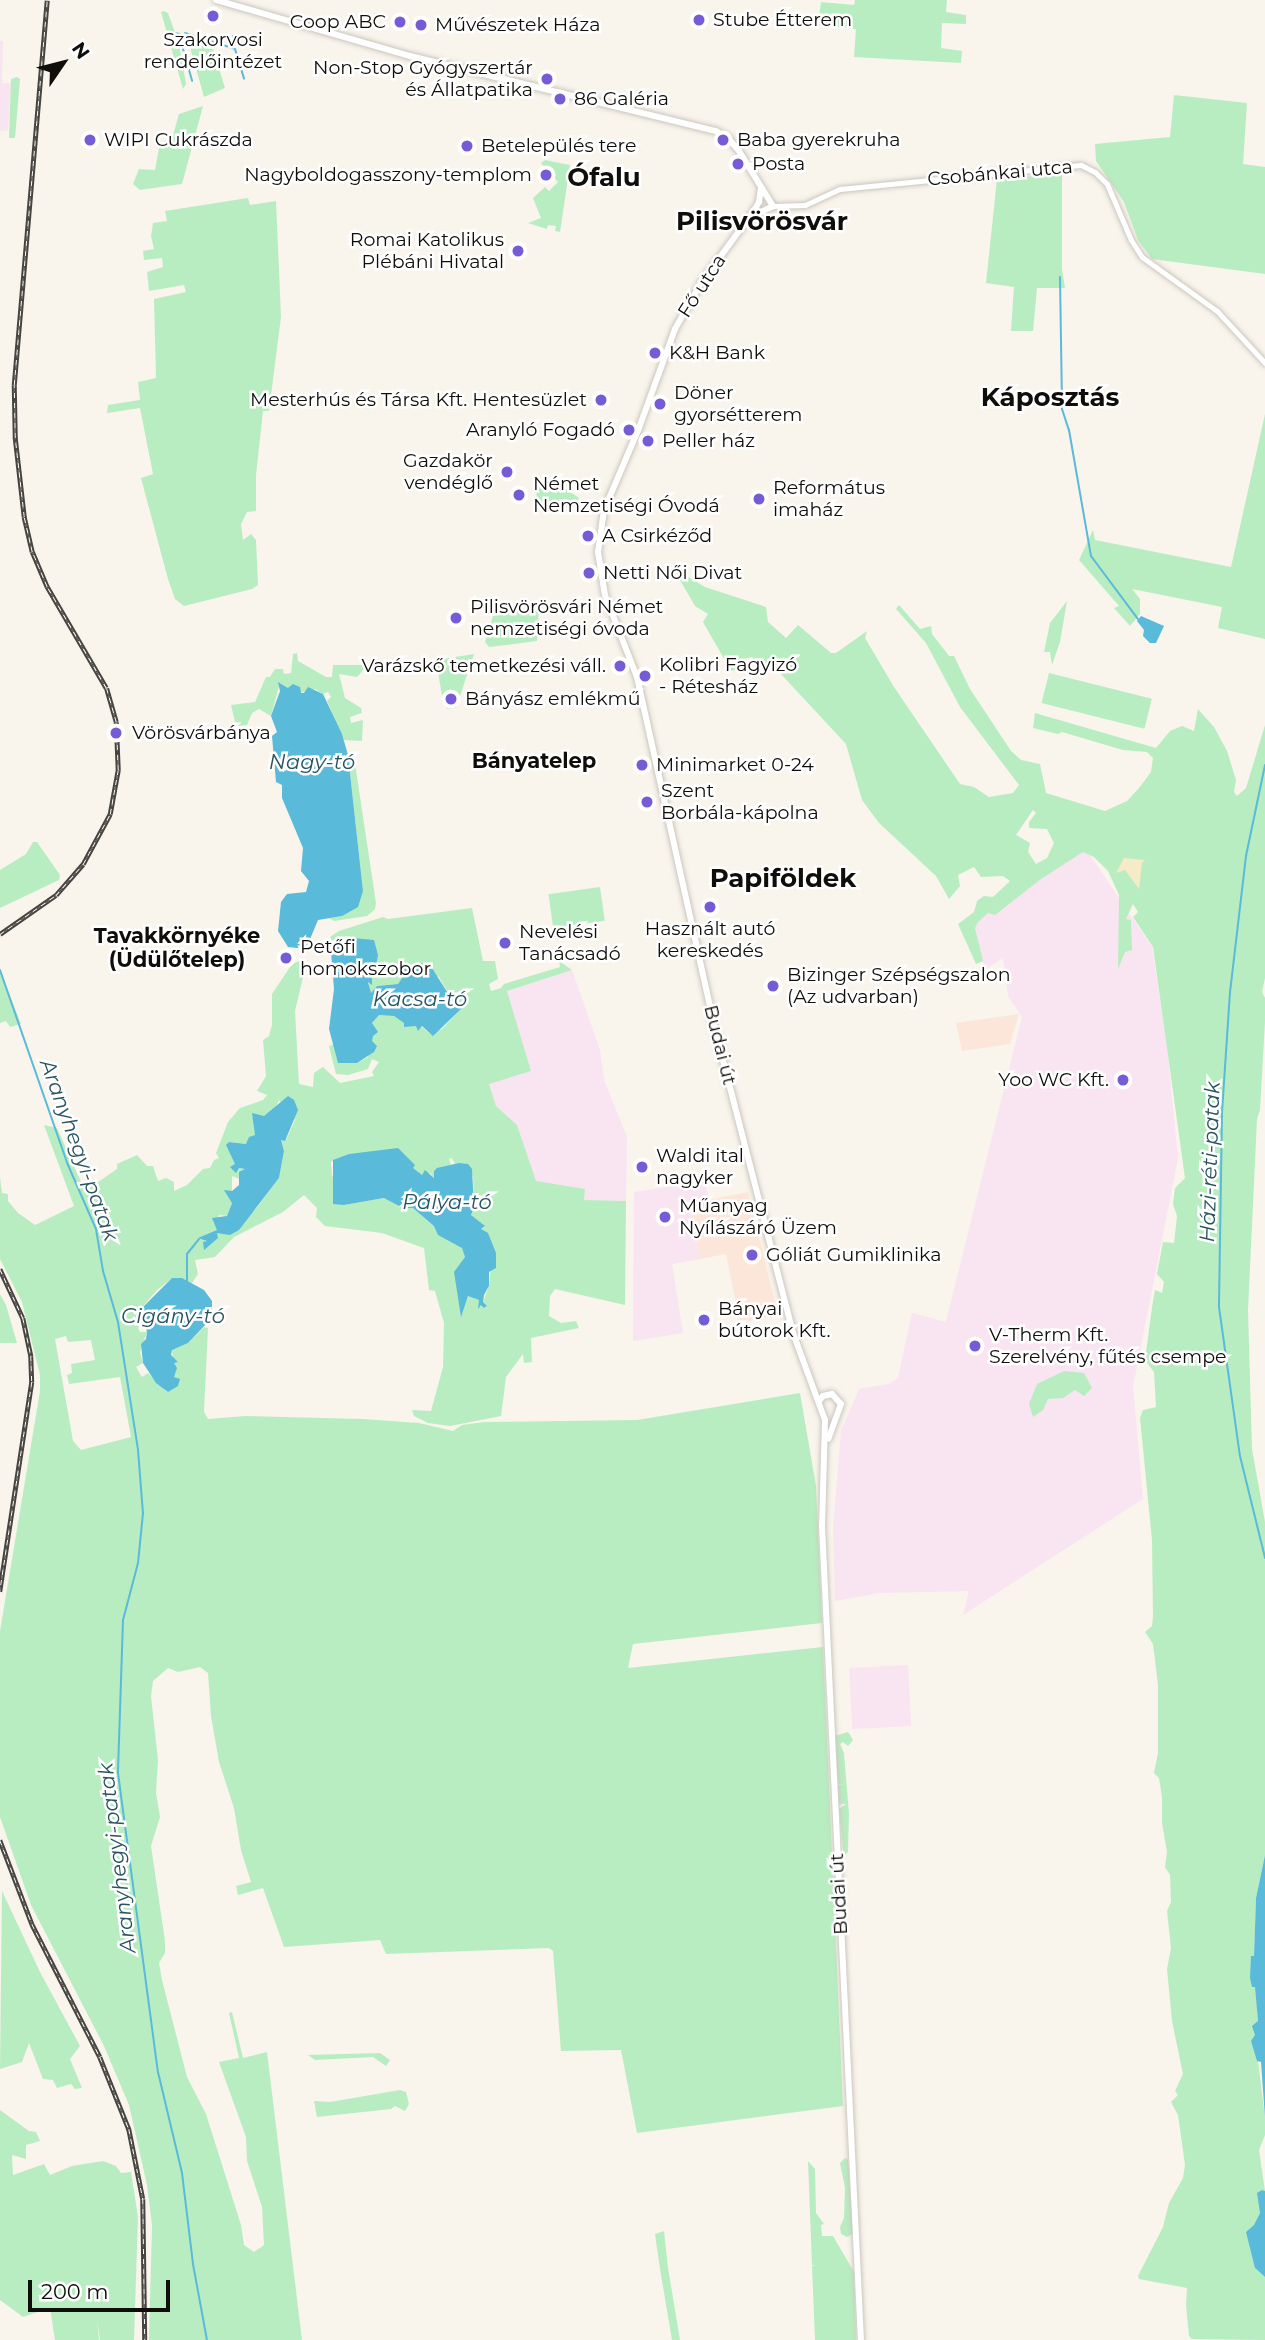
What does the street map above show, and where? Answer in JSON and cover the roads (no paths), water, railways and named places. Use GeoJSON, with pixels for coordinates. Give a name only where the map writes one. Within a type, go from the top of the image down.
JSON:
{"type":"FeatureCollection","features":[{"type":"Feature","properties":{"kind":"main road"},"geometry":{"type":"LineString","coordinates":[[216,0],[412,57],[716,131],[727,137],[739,151],[771,206]]}},
{"type":"Feature","properties":{"kind":"main road","name":"Csobánkai utca"},"geometry":{"type":"LineString","coordinates":[[771,206],[805,205],[840,189],[1081,165],[1096,172],[1107,184],[1131,240],[1142,257],[1217,311],[1265,363]]}},
{"type":"Feature","properties":{"kind":"main road","name":"Fő utca"},"geometry":{"type":"LineString","coordinates":[[646,712],[637,677],[602,584],[598,552],[601,520],[679,321],[701,283],[759,202],[761,188]]}},
{"type":"Feature","properties":{"kind":"main road"},"geometry":{"type":"LineString","coordinates":[[759,202],[771,206]]}},
{"type":"Feature","properties":{"kind":"main road"},"geometry":{"type":"LineString","coordinates":[[746,222],[771,206]]}},
{"type":"Feature","properties":{"kind":"main road","name":"Budai út"},"geometry":{"type":"LineString","coordinates":[[646,712],[724,1065],[799,1355],[819,1401]]}},
{"type":"Feature","properties":{"kind":"main road"},"geometry":{"type":"LineString","coordinates":[[808,1374],[828,1394],[837,1396],[841,1404],[826,1448]]}},
{"type":"Feature","properties":{"kind":"main road"},"geometry":{"type":"LineString","coordinates":[[826,1448],[824,1416],[818,1410],[819,1401],[828,1394]]}},
{"type":"Feature","properties":{"kind":"main road"},"geometry":{"type":"LineString","coordinates":[[824,1416],[835,1416]]}},
{"type":"Feature","properties":{"kind":"main road","name":"Budai út"},"geometry":{"type":"LineString","coordinates":[[826,1448],[822,1526],[861,2340]]}},
{"type":"Feature","properties":{"kind":"water"},"geometry":{"type":"Polygon","coordinates":[[[1141,616],[1164,626],[1156,643],[1150,643],[1143,636],[1144,630],[1137,621],[1141,616]]]}},
{"type":"Feature","properties":{"kind":"water","name":"Nagy-tó"},"geometry":{"type":"Polygon","coordinates":[[[278,682],[288,688],[293,684],[300,687],[301,693],[308,687],[323,694],[342,734],[348,755],[363,891],[358,907],[342,916],[318,920],[308,944],[297,948],[288,947],[278,931],[281,902],[287,894],[306,892],[309,881],[301,871],[303,848],[282,798],[282,785],[276,782],[272,736],[277,732],[271,716],[280,691],[278,682]]]}},
{"type":"Feature","properties":{"kind":"water","name":"Kacsa-tó"},"geometry":{"type":"Polygon","coordinates":[[[342,937],[374,940],[378,955],[375,972],[372,972],[372,985],[368,982],[371,993],[377,986],[398,984],[402,978],[399,969],[421,963],[430,965],[451,998],[463,1007],[433,1036],[422,1026],[418,1031],[416,1026],[404,1027],[404,1023],[394,1016],[379,1015],[372,1023],[378,1032],[372,1041],[377,1046],[374,1052],[357,1063],[338,1063],[329,1029],[334,989],[331,952],[332,941],[342,937]]]}},
{"type":"Feature","properties":{"kind":"water"},"geometry":{"type":"Polygon","coordinates":[[[288,1096],[294,1100],[298,1110],[285,1141],[281,1140],[284,1151],[279,1178],[239,1230],[230,1235],[217,1233],[218,1238],[204,1250],[203,1242],[207,1241],[198,1238],[217,1230],[212,1218],[227,1216],[232,1203],[224,1190],[232,1191],[239,1185],[239,1172],[245,1169],[239,1168],[236,1173],[230,1167],[235,1164],[226,1145],[229,1142],[246,1144],[249,1137],[255,1135],[252,1113],[264,1116],[288,1096]]]}},
{"type":"Feature","properties":{"kind":"water","name":"Pálya-tó"},"geometry":{"type":"Polygon","coordinates":[[[398,1148],[422,1175],[425,1170],[434,1178],[437,1168],[459,1163],[468,1164],[472,1169],[474,1208],[471,1215],[485,1226],[481,1229],[488,1233],[496,1253],[496,1268],[489,1272],[489,1286],[483,1302],[487,1306],[484,1308],[481,1305],[478,1309],[479,1300],[468,1296],[461,1317],[454,1272],[465,1257],[462,1248],[438,1235],[434,1226],[413,1208],[403,1208],[384,1198],[344,1205],[333,1204],[333,1160],[349,1154],[398,1148]]]}},
{"type":"Feature","properties":{"kind":"water","name":"Cigány-tó"},"geometry":{"type":"Polygon","coordinates":[[[172,1278],[182,1278],[204,1290],[212,1301],[212,1310],[207,1323],[188,1343],[172,1350],[171,1355],[178,1362],[174,1363],[177,1368],[174,1377],[180,1379],[178,1386],[168,1392],[156,1383],[143,1363],[141,1344],[146,1339],[147,1332],[139,1311],[172,1278]]]}},
{"type":"Feature","properties":{"kind":"water"},"geometry":{"type":"Polygon","coordinates":[[[1265,1855],[1265,2118],[1261,2062],[1257,2061],[1251,2041],[1255,2035],[1252,2026],[1258,2021],[1255,1987],[1252,1987],[1250,1978],[1251,1956],[1254,1956],[1256,1898],[1265,1855]]]}},
{"type":"Feature","properties":{"kind":"water"},"geometry":{"type":"Polygon","coordinates":[[[1265,2191],[1265,2277],[1255,2268],[1246,2232],[1254,2225],[1260,2213],[1257,2193],[1265,2191]]]}},
{"type":"Feature","properties":{"kind":"waterway"},"geometry":{"type":"LineString","coordinates":[[174,33],[180,34],[182,44]]}},
{"type":"Feature","properties":{"kind":"waterway"},"geometry":{"type":"LineString","coordinates":[[185,33],[235,49],[244,79]]}},
{"type":"Feature","properties":{"kind":"waterway"},"geometry":{"type":"LineString","coordinates":[[233,36],[234,48]]}},
{"type":"Feature","properties":{"kind":"waterway"},"geometry":{"type":"LineString","coordinates":[[183,49],[192,81]]}},
{"type":"Feature","properties":{"kind":"waterway"},"geometry":{"type":"LineString","coordinates":[[1060,277],[1062,409],[1069,430],[1091,556],[1138,619]]}},
{"type":"Feature","properties":{"kind":"waterway","name":"Házi-réti-patak"},"geometry":{"type":"LineString","coordinates":[[1265,765],[1246,856],[1230,992],[1222,1113],[1219,1307],[1240,1456],[1265,1558]]}},
{"type":"Feature","properties":{"kind":"waterway","name":"Aranyhegyi-patak"},"geometry":{"type":"LineString","coordinates":[[0,970],[68,1165],[96,1229],[103,1271],[118,1322],[138,1450],[143,1513],[138,1563],[123,1620],[118,1773],[158,2072],[182,2173],[193,2264],[207,2340]]}},
{"type":"Feature","properties":{"kind":"waterway"},"geometry":{"type":"LineString","coordinates":[[187,1281],[187,1254],[199,1239]]}},
{"type":"Feature","properties":{"kind":"railway"},"geometry":{"type":"LineString","coordinates":[[0,934],[56,895],[83,864],[110,814],[118,770],[116,722],[106,688],[47,587],[32,552],[24,517],[15,438],[14,385],[47,0]]}},
{"type":"Feature","properties":{"kind":"railway"},"geometry":{"type":"LineString","coordinates":[[0,1269],[23,1318],[31,1356],[32,1382],[0,1592]]}},
{"type":"Feature","properties":{"kind":"railway"},"geometry":{"type":"LineString","coordinates":[[0,1840],[32,1924],[100,2057],[129,2129],[143,2199],[145,2340]]}},
{"type":"Feature","properties":{"kind":"place","name":"Szakorvosi rendelőintézet"},"geometry":{"type":"Point","coordinates":[213,16]}},
{"type":"Feature","properties":{"kind":"place","name":"Stube Étterem"},"geometry":{"type":"Point","coordinates":[699,20]}},
{"type":"Feature","properties":{"kind":"place","name":"Coop ABC"},"geometry":{"type":"Point","coordinates":[400,22]}},
{"type":"Feature","properties":{"kind":"place","name":"Művészetek Háza"},"geometry":{"type":"Point","coordinates":[421,25]}},
{"type":"Feature","properties":{"kind":"place","name":"Non-Stop Gyógyszertár és Állatpatika"},"geometry":{"type":"Point","coordinates":[547,79]}},
{"type":"Feature","properties":{"kind":"place","name":"86 Galéria"},"geometry":{"type":"Point","coordinates":[560,99]}},
{"type":"Feature","properties":{"kind":"place","name":"WIPI Cukrászda"},"geometry":{"type":"Point","coordinates":[90,140]}},
{"type":"Feature","properties":{"kind":"place","name":"Baba gyerekruha"},"geometry":{"type":"Point","coordinates":[723,140]}},
{"type":"Feature","properties":{"kind":"place","name":"Betelepülés tere"},"geometry":{"type":"Point","coordinates":[467,146]}},
{"type":"Feature","properties":{"kind":"place","name":"Posta"},"geometry":{"type":"Point","coordinates":[738,164]}},
{"type":"Feature","properties":{"kind":"place","name":"Nagyboldogasszony-templom"},"geometry":{"type":"Point","coordinates":[546,175]}},
{"type":"Feature","properties":{"kind":"place","name":"Romai Katolikus Plébáni Hivatal"},"geometry":{"type":"Point","coordinates":[518,251]}},
{"type":"Feature","properties":{"kind":"place","name":"K&H Bank"},"geometry":{"type":"Point","coordinates":[655,353]}},
{"type":"Feature","properties":{"kind":"place","name":"Mesterhús és Társa Kft. Hentesüzlet"},"geometry":{"type":"Point","coordinates":[601,400]}},
{"type":"Feature","properties":{"kind":"place","name":"Döner gyorsétterem"},"geometry":{"type":"Point","coordinates":[660,404]}},
{"type":"Feature","properties":{"kind":"place","name":"Aranyló Fogadó"},"geometry":{"type":"Point","coordinates":[629,430]}},
{"type":"Feature","properties":{"kind":"place","name":"Peller ház"},"geometry":{"type":"Point","coordinates":[648,441]}},
{"type":"Feature","properties":{"kind":"place","name":"Gazdakör vendéglő"},"geometry":{"type":"Point","coordinates":[507,472]}},
{"type":"Feature","properties":{"kind":"place","name":"Német Nemzetiségi Óvodá"},"geometry":{"type":"Point","coordinates":[519,495]}},
{"type":"Feature","properties":{"kind":"place","name":"Református imaház"},"geometry":{"type":"Point","coordinates":[759,499]}},
{"type":"Feature","properties":{"kind":"place","name":"A Csirkéződ"},"geometry":{"type":"Point","coordinates":[588,536]}},
{"type":"Feature","properties":{"kind":"place","name":"Netti Női Divat"},"geometry":{"type":"Point","coordinates":[589,573]}},
{"type":"Feature","properties":{"kind":"place","name":"Pilisvörösvári Német nemzetiségi óvoda"},"geometry":{"type":"Point","coordinates":[456,618]}},
{"type":"Feature","properties":{"kind":"place","name":"Varázskő temetkezési váll."},"geometry":{"type":"Point","coordinates":[620,666]}},
{"type":"Feature","properties":{"kind":"place","name":"Kolibri Fagyizó - Rétesház"},"geometry":{"type":"Point","coordinates":[645,676]}},
{"type":"Feature","properties":{"kind":"place","name":"Bányász emlékmű"},"geometry":{"type":"Point","coordinates":[451,699]}},
{"type":"Feature","properties":{"kind":"place","name":"Vörösvárbánya"},"geometry":{"type":"Point","coordinates":[116,733]}},
{"type":"Feature","properties":{"kind":"place","name":"Minimarket 0-24"},"geometry":{"type":"Point","coordinates":[642,765]}},
{"type":"Feature","properties":{"kind":"place","name":"Szent Borbála-kápolna"},"geometry":{"type":"Point","coordinates":[647,802]}},
{"type":"Feature","properties":{"kind":"place","name":"Használt autó kereskedés"},"geometry":{"type":"Point","coordinates":[710,907]}},
{"type":"Feature","properties":{"kind":"place","name":"Nevelési Tanácsadó"},"geometry":{"type":"Point","coordinates":[505,943]}},
{"type":"Feature","properties":{"kind":"place","name":"Petőfi homokszobor"},"geometry":{"type":"Point","coordinates":[286,958]}},
{"type":"Feature","properties":{"kind":"place","name":"Bizinger Szépségszalon (Az udvarban)"},"geometry":{"type":"Point","coordinates":[773,986]}},
{"type":"Feature","properties":{"kind":"place","name":"Yoo WC Kft."},"geometry":{"type":"Point","coordinates":[1123,1080]}},
{"type":"Feature","properties":{"kind":"place","name":"Waldi ital nagyker"},"geometry":{"type":"Point","coordinates":[642,1167]}},
{"type":"Feature","properties":{"kind":"place","name":"Műanyag Nyílászáró Üzem"},"geometry":{"type":"Point","coordinates":[665,1217]}},
{"type":"Feature","properties":{"kind":"place","name":"Góliát Gumiklinika"},"geometry":{"type":"Point","coordinates":[752,1255]}},
{"type":"Feature","properties":{"kind":"place","name":"Bányai bútorok Kft."},"geometry":{"type":"Point","coordinates":[704,1320]}},
{"type":"Feature","properties":{"kind":"place","name":"V-Therm Kft. Szerelvény, fűtés csempe"},"geometry":{"type":"Point","coordinates":[975,1346]}},
{"type":"Feature","properties":{"kind":"district","name":"Ófalu"},"geometry":{"type":"Point","coordinates":[604,178]}},
{"type":"Feature","properties":{"kind":"district","name":"Pilisvörösvár"},"geometry":{"type":"Point","coordinates":[762,222]}},
{"type":"Feature","properties":{"kind":"district","name":"Káposztás"},"geometry":{"type":"Point","coordinates":[1050,398]}},
{"type":"Feature","properties":{"kind":"district","name":"Bányatelep"},"geometry":{"type":"Point","coordinates":[534,761]}},
{"type":"Feature","properties":{"kind":"district","name":"Papiföldek"},"geometry":{"type":"Point","coordinates":[783,879]}},
{"type":"Feature","properties":{"kind":"district","name":"Tavakkörnyéke (Üdülőtelep)"},"geometry":{"type":"Point","coordinates":[177,948]}}]}
